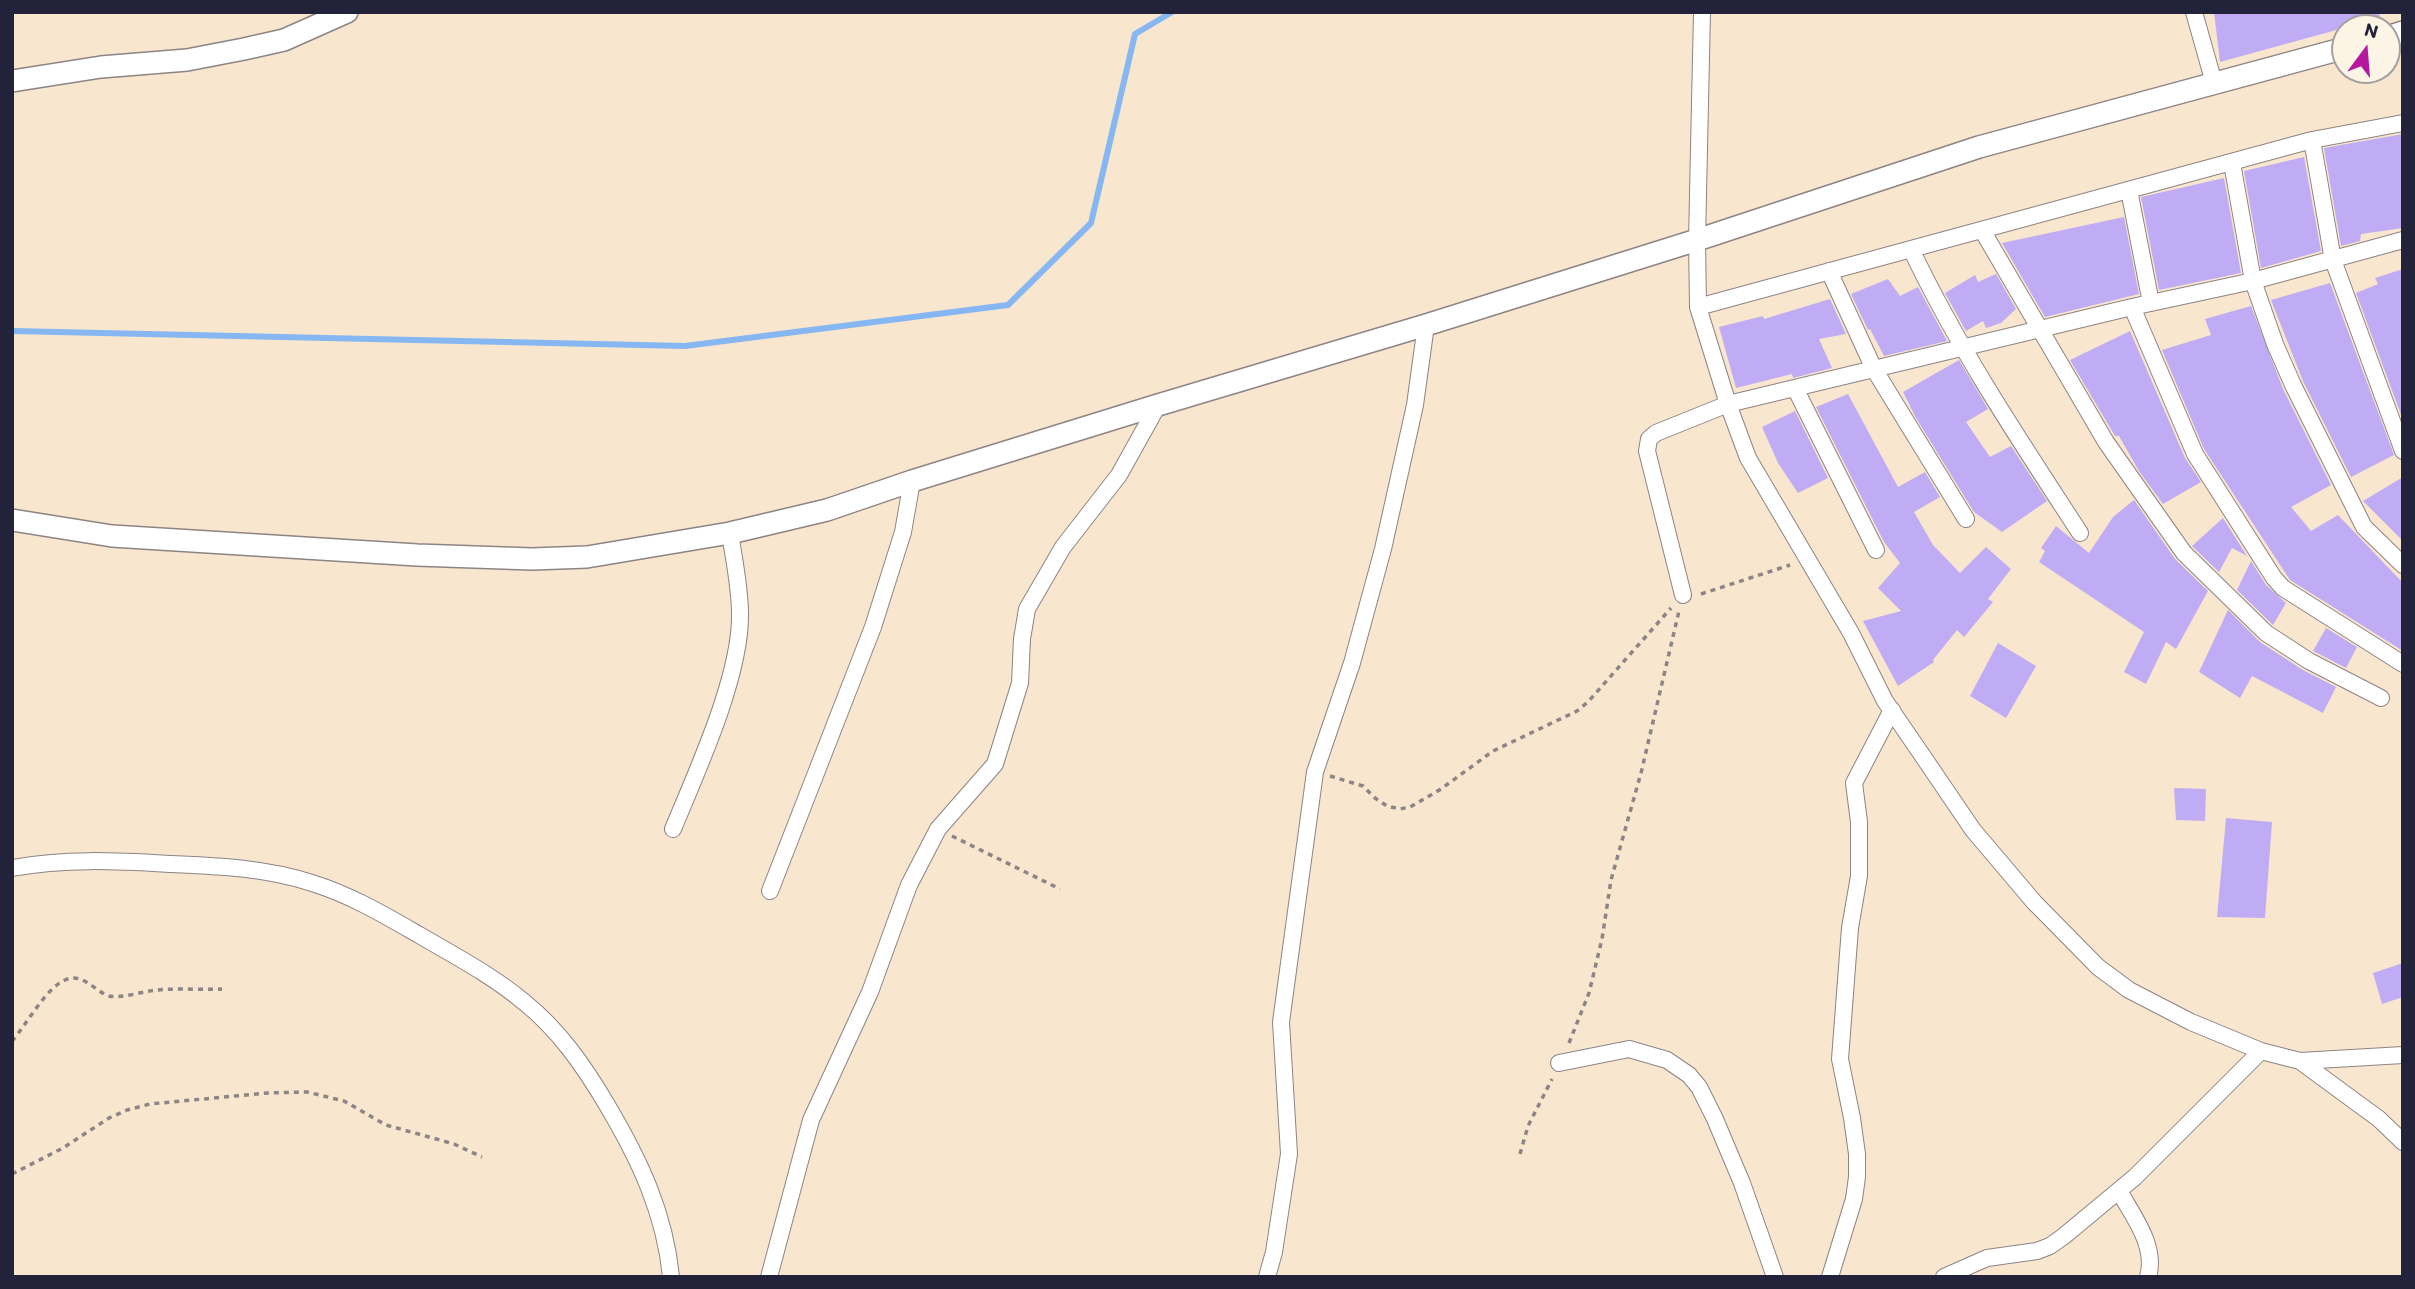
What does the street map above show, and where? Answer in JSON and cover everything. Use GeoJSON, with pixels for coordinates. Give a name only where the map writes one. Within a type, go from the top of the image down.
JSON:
{"type":"FeatureCollection","features":[{"type":"Feature","properties":{"kind":"street"},"geometry":{"type":"LineString","coordinates":[[12,81],[101,67],[187,60],[244,49],[284,40],[347,12]]}},
{"type":"Feature","properties":{"kind":"street"},"geometry":{"type":"LineString","coordinates":[[1702,12],[1697,240],[1699,307],[1728,404],[1748,458],[1808,558],[1892,710],[1973,830],[2034,902],[2098,967],[2129,990],[2191,1022],[2261,1051],[2300,1060],[2403,1055]]}},
{"type":"Feature","properties":{"kind":"street"},"geometry":{"type":"LineString","coordinates":[[2194,12],[2214,83]]}},
{"type":"Feature","properties":{"kind":"street"},"geometry":{"type":"LineString","coordinates":[[12,520],[112,536],[417,555],[532,559],[587,557],[730,533],[827,510],[1158,405],[1426,325],[1697,240],[1979,146],[2331,52]]}},
{"type":"Feature","properties":{"kind":"street"},"geometry":{"type":"LineString","coordinates":[[1699,307],[2312,140],[2403,123]]}},
{"type":"Feature","properties":{"kind":"street"},"geometry":{"type":"LineString","coordinates":[[2312,140],[2333,260],[2403,451]]}},
{"type":"Feature","properties":{"kind":"street"},"geometry":{"type":"LineString","coordinates":[[2232,163],[2253,281],[2275,344],[2364,527],[2403,565]]}},
{"type":"Feature","properties":{"kind":"street"},"geometry":{"type":"LineString","coordinates":[[2129,190],[2151,303]]}},
{"type":"Feature","properties":{"kind":"street"},"geometry":{"type":"LineString","coordinates":[[1982,230],[2106,442],[2184,553],[2266,633],[2309,661],[2381,698]]}},
{"type":"Feature","properties":{"kind":"street"},"geometry":{"type":"LineString","coordinates":[[1683,595],[1647,451],[1649,439],[1656,433],[1728,404],[2132,307],[2253,281],[2403,240]]}},
{"type":"Feature","properties":{"kind":"street"},"geometry":{"type":"LineString","coordinates":[[1911,249],[1936,301],[1963,347],[2020,442],[2080,533]]}},
{"type":"Feature","properties":{"kind":"street"},"geometry":{"type":"LineString","coordinates":[[1829,271],[1874,369],[1966,519]]}},
{"type":"Feature","properties":{"kind":"street"},"geometry":{"type":"LineString","coordinates":[[2132,307],[2195,454],[2274,578],[2283,587],[2403,664]]}},
{"type":"Feature","properties":{"kind":"street"},"geometry":{"type":"LineString","coordinates":[[1268,1277],[1289,1154],[1281,1022],[1315,772],[1352,663],[1383,549],[1415,405],[1426,325]]}},
{"type":"Feature","properties":{"kind":"street"},"geometry":{"type":"LineString","coordinates":[[1795,388],[1877,550]]}},
{"type":"Feature","properties":{"kind":"street"},"geometry":{"type":"LineString","coordinates":[[769,1277],[814,1112],[870,992],[909,886],[938,829],[995,764],[1020,683],[1022,639],[1027,609],[1063,547],[1118,475],[1158,405]]}},
{"type":"Feature","properties":{"kind":"street"},"geometry":{"type":"LineString","coordinates":[[770,891],[873,627],[903,532],[912,481]]}},
{"type":"Feature","properties":{"kind":"street"},"geometry":{"type":"LineString","coordinates":[[673,829],[716,718],[737,645],[740,615],[730,533]]}},
{"type":"Feature","properties":{"kind":"street"},"geometry":{"type":"LineString","coordinates":[[1830,1277],[1854,1199],[1857,1177],[1853,1118],[1840,1059],[1850,928],[1859,876],[1854,783],[1892,710]]}},
{"type":"Feature","properties":{"kind":"street"},"geometry":{"type":"LineString","coordinates":[[12,868],[98,860],[234,867],[287,876],[364,904],[481,971],[544,1019],[587,1073],[645,1174],[664,1232],[671,1277]]}},
{"type":"Feature","properties":{"kind":"street"},"geometry":{"type":"LineString","coordinates":[[1559,1063],[1629,1049],[1667,1060],[1689,1075],[1699,1087],[1715,1119],[1742,1183],[1775,1277]]}},
{"type":"Feature","properties":{"kind":"street"},"geometry":{"type":"LineString","coordinates":[[1944,1277],[1987,1258],[2037,1251],[2050,1246],[2135,1177],[2261,1051]]}},
{"type":"Feature","properties":{"kind":"street"},"geometry":{"type":"LineString","coordinates":[[2300,1060],[2379,1119],[2403,1142]]}},
{"type":"Feature","properties":{"kind":"street"},"geometry":{"type":"LineString","coordinates":[[2119,1191],[2147,1244],[2151,1260],[2148,1277]]}},
{"type":"Feature","properties":{"kind":"path"},"geometry":{"type":"LineString","coordinates":[[1315,772],[1363,786],[1375,799],[1387,806],[1400,809],[1420,803],[1493,751],[1582,707],[1683,595],[1705,594],[1808,558]]}},
{"type":"Feature","properties":{"kind":"path"},"geometry":{"type":"LineString","coordinates":[[1520,1154],[1528,1126],[1575,1031],[1589,993],[1602,939],[1611,880],[1683,595]]}},
{"type":"Feature","properties":{"kind":"path"},"geometry":{"type":"LineString","coordinates":[[938,829],[1060,889]]}},
{"type":"Feature","properties":{"kind":"path"},"geometry":{"type":"LineString","coordinates":[[12,1041],[49,993],[62,981],[71,978],[86,982],[108,996],[116,997],[158,990],[222,989]]}},
{"type":"Feature","properties":{"kind":"path"},"geometry":{"type":"LineString","coordinates":[[12,1174],[127,1110],[150,1104],[267,1093],[306,1093],[344,1101],[386,1125],[430,1140],[454,1144],[482,1157]]}},
{"type":"Feature","properties":{"kind":"building"},"geometry":{"type":"Polygon","coordinates":[[[2214,12],[2379,12],[2331,14],[2331,31],[2220,62],[2214,12]]]}},
{"type":"Feature","properties":{"kind":"building"},"geometry":{"type":"Polygon","coordinates":[[[2403,134],[2403,228],[2361,234],[2360,241],[2341,246],[2324,148],[2403,134]]]}},
{"type":"Feature","properties":{"kind":"building"},"geometry":{"type":"Polygon","coordinates":[[[2304,157],[2321,251],[2261,268],[2244,171],[2304,157]]]}},
{"type":"Feature","properties":{"kind":"building"},"geometry":{"type":"Polygon","coordinates":[[[2224,178],[2241,273],[2159,290],[2141,197],[2224,178]]]}},
{"type":"Feature","properties":{"kind":"building"},"geometry":{"type":"Polygon","coordinates":[[[2124,217],[2139,294],[2045,317],[2002,243],[2124,217]]]}},
{"type":"Feature","properties":{"kind":"building"},"geometry":{"type":"Polygon","coordinates":[[[2403,269],[2403,420],[2356,293],[2378,284],[2375,278],[2403,269]]]}},
{"type":"Feature","properties":{"kind":"building"},"geometry":{"type":"Polygon","coordinates":[[[1996,274],[2016,309],[2001,323],[1986,328],[1983,321],[1966,331],[1945,293],[1975,275],[1978,282],[1996,274]]]}},
{"type":"Feature","properties":{"kind":"building"},"geometry":{"type":"Polygon","coordinates":[[[1888,279],[1900,296],[1918,287],[1947,341],[1884,356],[1851,294],[1888,279]]]}},
{"type":"Feature","properties":{"kind":"building"},"geometry":{"type":"Polygon","coordinates":[[[2330,283],[2394,455],[2351,477],[2303,381],[2271,300],[2330,283]]]}},
{"type":"Feature","properties":{"kind":"building"},"geometry":{"type":"Polygon","coordinates":[[[1830,299],[1846,334],[1819,339],[1832,368],[1793,378],[1792,374],[1736,388],[1719,327],[1763,316],[1764,319],[1830,299]]]}},
{"type":"Feature","properties":{"kind":"building"},"geometry":{"type":"Polygon","coordinates":[[[2251,306],[2283,389],[2331,485],[2291,507],[2311,531],[2338,515],[2403,583],[2403,651],[2290,580],[2204,449],[2162,350],[2211,335],[2205,319],[2251,306]]]}},
{"type":"Feature","properties":{"kind":"building"},"geometry":{"type":"Polygon","coordinates":[[[2130,331],[2185,458],[2201,482],[2163,504],[2139,471],[2119,436],[2115,436],[2070,360],[2130,331]]]}},
{"type":"Feature","properties":{"kind":"building"},"geometry":{"type":"Polygon","coordinates":[[[1959,360],[1988,409],[1966,422],[1990,457],[2011,446],[2047,501],[2002,532],[1974,512],[1903,392],[1959,360]]]}},
{"type":"Feature","properties":{"kind":"building"},"geometry":{"type":"Polygon","coordinates":[[[1848,394],[1898,487],[1925,472],[1940,497],[1914,512],[1933,545],[1960,573],[1986,547],[2011,569],[1988,599],[1993,602],[1964,637],[1957,630],[1934,662],[1898,686],[1863,621],[1901,611],[1878,588],[1900,563],[1884,542],[1816,407],[1848,394]]]}},
{"type":"Feature","properties":{"kind":"building"},"geometry":{"type":"Polygon","coordinates":[[[1795,411],[1828,478],[1798,493],[1778,463],[1762,427],[1795,411]]]}},
{"type":"Feature","properties":{"kind":"building"},"geometry":{"type":"Polygon","coordinates":[[[2403,477],[2403,541],[2363,501],[2403,477]]]}},
{"type":"Feature","properties":{"kind":"building"},"geometry":{"type":"Polygon","coordinates":[[[2134,500],[2175,559],[2208,591],[2176,649],[2166,642],[2146,684],[2124,672],[2144,632],[2039,562],[2045,551],[2041,548],[2056,526],[2089,553],[2113,517],[2134,500]]]}},
{"type":"Feature","properties":{"kind":"building"},"geometry":{"type":"Polygon","coordinates":[[[2223,518],[2247,556],[2232,548],[2219,572],[2192,546],[2223,518]]]}},
{"type":"Feature","properties":{"kind":"building"},"geometry":{"type":"Polygon","coordinates":[[[2251,561],[2266,585],[2286,603],[2273,625],[2237,590],[2251,561]]]}},
{"type":"Feature","properties":{"kind":"building"},"geometry":{"type":"Polygon","coordinates":[[[2228,610],[2260,642],[2303,670],[2336,687],[2323,713],[2252,676],[2240,698],[2199,672],[2228,610]]]}},
{"type":"Feature","properties":{"kind":"building"},"geometry":{"type":"Polygon","coordinates":[[[2326,628],[2357,647],[2346,668],[2313,651],[2326,628]]]}},
{"type":"Feature","properties":{"kind":"building"},"geometry":{"type":"Polygon","coordinates":[[[1998,643],[2036,666],[2006,718],[1970,696],[1998,643]]]}},
{"type":"Feature","properties":{"kind":"building"},"geometry":{"type":"Polygon","coordinates":[[[2174,788],[2206,789],[2205,821],[2176,820],[2174,788]]]}},
{"type":"Feature","properties":{"kind":"building"},"geometry":{"type":"Polygon","coordinates":[[[2226,818],[2272,822],[2265,918],[2217,917],[2226,818]]]}},
{"type":"Feature","properties":{"kind":"building"},"geometry":{"type":"Polygon","coordinates":[[[2403,963],[2403,997],[2382,1004],[2373,973],[2403,963]]]}},
{"type":"Feature","properties":{"kind":"waterway"},"geometry":{"type":"LineString","coordinates":[[12,331],[685,346],[1008,305],[1091,223],[1135,34],[1172,12]]}}]}
